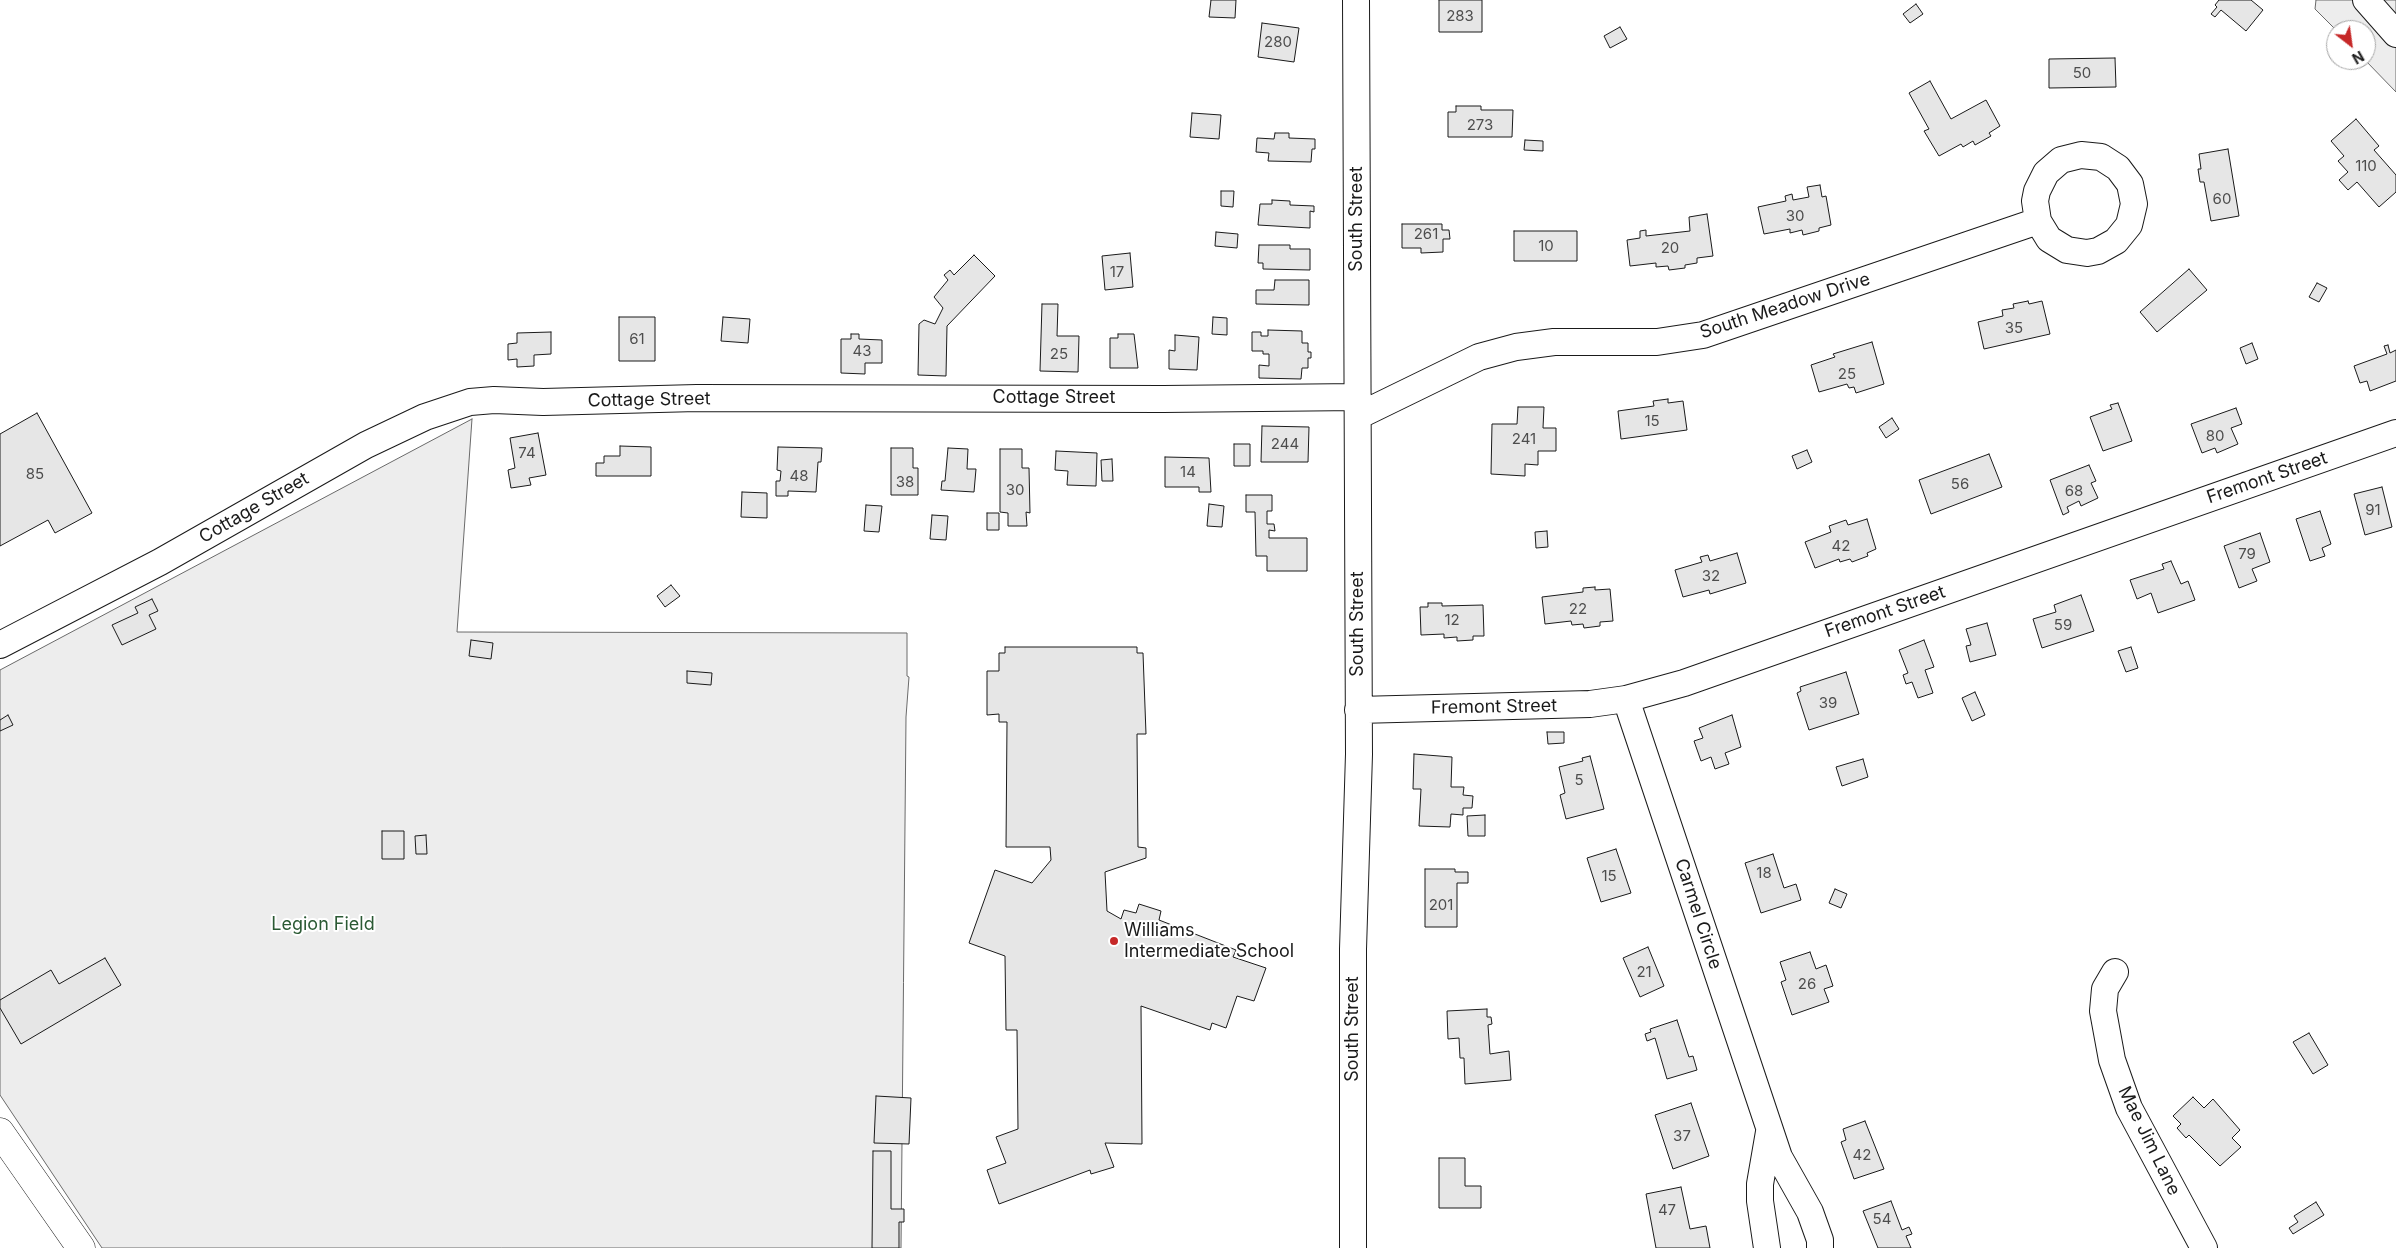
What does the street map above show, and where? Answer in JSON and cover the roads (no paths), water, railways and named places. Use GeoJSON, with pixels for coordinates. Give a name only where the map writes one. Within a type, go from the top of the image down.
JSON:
{"type":"FeatureCollection","features":[{"type":"Feature","properties":{"kind":"main road"},"geometry":{"type":"LineString","coordinates":[[0,1132],[81,1248]]}},
{"type":"Feature","properties":{"kind":"street","name":"South Street"},"geometry":{"type":"LineString","coordinates":[[1353,1248],[1353,949],[1359,754],[1356,0]]}},
{"type":"Feature","properties":{"kind":"street"},"geometry":{"type":"LineString","coordinates":[[2366,0],[2396,34]]}},
{"type":"Feature","properties":{"kind":"street","name":"South Meadow Drive"},"geometry":{"type":"LineString","coordinates":[[1358,406],[1479,357],[1516,347],[1554,342],[1657,342],[1703,335],[2038,221]]}},
{"type":"Feature","properties":{"kind":"street","name":"Cottage Street"},"geometry":{"type":"LineString","coordinates":[[0,645],[160,562],[366,444],[425,417],[470,402],[494,400],[543,402],[706,398],[1163,399],[1358,406]]}},
{"type":"Feature","properties":{"kind":"street","name":"Fremont Street"},"geometry":{"type":"LineString","coordinates":[[1358,710],[1590,704],[1626,699],[1684,683],[2396,433]]}},
{"type":"Feature","properties":{"kind":"street","name":"Carmel Circle"},"geometry":{"type":"LineString","coordinates":[[1626,699],[1779,1158],[1810,1212],[1820,1240],[1820,1248]]}},
{"type":"Feature","properties":{"kind":"street","name":"Mae Jim Lane"},"geometry":{"type":"LineString","coordinates":[[2115,972],[2105,989],[2102,1011],[2112,1060],[2129,1108],[2204,1248]]}},
{"type":"Feature","properties":{"kind":"street","name":"Carmel Circle"},"geometry":{"type":"LineString","coordinates":[[1767,1248],[1761,1218],[1760,1184],[1770,1129]]}},
{"type":"Feature","properties":{"kind":"place","name":"Williams Intermediate School"},"geometry":{"type":"Point","coordinates":[1114,941]}},
{"type":"Feature","properties":{"kind":"park label","name":"Legion Field"},"geometry":{"type":"Point","coordinates":[323,925]}}]}
